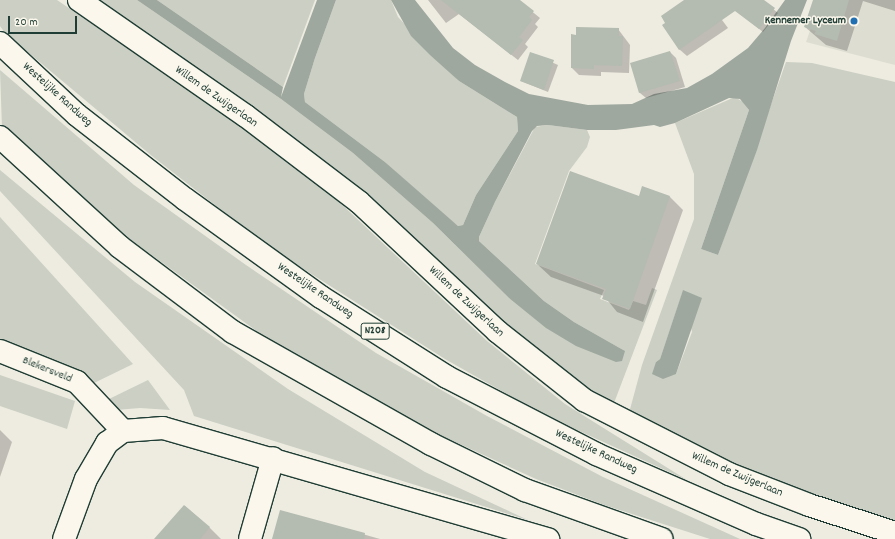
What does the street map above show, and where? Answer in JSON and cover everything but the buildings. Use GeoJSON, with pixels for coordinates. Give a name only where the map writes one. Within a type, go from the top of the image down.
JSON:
{"type":"FeatureCollection","features":[{"type":"Feature","properties":{"kind":"main road","name":"Willem de Zwijgerlaan"},"geometry":{"type":"LineString","coordinates":[[79,0],[246,116],[359,202],[498,332],[584,400],[729,474],[809,505],[895,533]]}},
{"type":"Feature","properties":{"kind":"main road","name":"Westelijke Randweg"},"geometry":{"type":"LineString","coordinates":[[0,43],[77,116],[185,199],[321,297],[447,377],[596,454],[756,524],[799,539]]}},
{"type":"Feature","properties":{"kind":"main road"},"geometry":{"type":"LineString","coordinates":[[0,137],[120,246],[234,332],[411,432],[525,490],[662,539]]}},
{"type":"Feature","properties":{"kind":"main road","name":"Blekersveld"},"geometry":{"type":"LineString","coordinates":[[0,351],[78,382],[123,431]]}},
{"type":"Feature","properties":{"kind":"main road"},"geometry":{"type":"LineString","coordinates":[[64,539],[94,461],[107,443],[123,431],[163,428],[273,458],[548,539]]}},
{"type":"Feature","properties":{"kind":"main road"},"geometry":{"type":"LineString","coordinates":[[250,539],[273,458]]}},
{"type":"Feature","properties":{"kind":"shaded area"},"geometry":{"type":"Polygon","coordinates":[[[0,0],[57,0],[248,130],[321,185],[487,341],[565,404],[687,480],[544,415],[445,359],[269,247],[152,156],[5,33],[0,26],[0,0]]]}},
{"type":"Feature","properties":{"kind":"shaded area"},"geometry":{"type":"Polygon","coordinates":[[[95,0],[137,0],[281,99],[353,153],[433,223],[509,298],[625,351],[574,322],[544,301],[479,241],[479,237],[495,202],[535,127],[548,125],[587,130],[590,137],[587,147],[569,171],[535,264],[604,290],[600,299],[629,310],[633,301],[646,305],[652,288],[657,290],[614,403],[600,398],[555,369],[95,0]]]}},
{"type":"Feature","properties":{"kind":"shaded area"},"geometry":{"type":"Polygon","coordinates":[[[137,0],[157,0],[283,87],[281,97],[317,0],[336,0],[304,94],[305,102],[385,162],[458,226],[463,225],[476,195],[518,131],[517,117],[459,81],[430,55],[411,36],[391,0],[415,0],[453,48],[475,65],[505,82],[529,94],[588,105],[632,104],[654,94],[687,88],[712,74],[748,48],[765,28],[785,0],[807,0],[791,41],[757,150],[718,255],[701,249],[749,110],[740,99],[729,98],[675,123],[660,127],[654,125],[616,130],[587,130],[548,125],[537,126],[532,131],[495,202],[479,237],[479,241],[544,301],[574,322],[625,351],[622,361],[616,362],[576,346],[546,328],[509,298],[433,223],[353,153],[281,99],[137,0]]]}},
{"type":"Feature","properties":{"kind":"shaded area"},"geometry":{"type":"Polygon","coordinates":[[[157,0],[315,0],[283,87],[157,0]]]}},
{"type":"Feature","properties":{"kind":"shaded area"},"geometry":{"type":"Polygon","coordinates":[[[336,0],[391,0],[398,17],[459,81],[517,117],[518,131],[476,195],[463,225],[458,226],[446,217],[385,162],[305,102],[304,94],[336,0]]]}},
{"type":"Feature","properties":{"kind":"shaded area","name":"Kennemer Lyceum"},"geometry":{"type":"Polygon","coordinates":[[[821,0],[895,0],[895,65],[806,42],[821,0]]]}},
{"type":"Feature","properties":{"kind":"shaded area"},"geometry":{"type":"Polygon","coordinates":[[[786,62],[812,63],[895,82],[895,529],[753,481],[629,413],[642,365],[694,219],[694,174],[675,123],[735,97],[743,102],[749,110],[701,249],[718,255],[786,62]],[[683,291],[660,359],[656,362],[676,374],[692,332],[683,291]]]}},
{"type":"Feature","properties":{"kind":"shaded area"},"geometry":{"type":"Polygon","coordinates":[[[0,70],[134,185],[246,265],[376,353],[487,416],[603,477],[740,539],[710,539],[604,505],[536,479],[442,436],[375,401],[269,340],[135,243],[68,188],[2,128],[0,70]]]}},
{"type":"Feature","properties":{"kind":"shaded area"},"geometry":{"type":"Polygon","coordinates":[[[0,170],[135,282],[288,389],[425,472],[528,520],[194,416],[184,390],[0,191],[0,170]]]}},
{"type":"Feature","properties":{"kind":"shaded area"},"geometry":{"type":"Polygon","coordinates":[[[0,217],[133,364],[94,383],[0,347],[0,217]]]}},
{"type":"Feature","properties":{"kind":"shaded area"},"geometry":{"type":"Polygon","coordinates":[[[683,290],[702,298],[676,374],[663,379],[652,374],[656,362],[660,359],[683,290]]]}},
{"type":"Feature","properties":{"kind":"shaded area"},"geometry":{"type":"Polygon","coordinates":[[[0,375],[75,401],[67,429],[0,406],[0,375]]]}},
{"type":"Feature","properties":{"kind":"shaded area"},"geometry":{"type":"Polygon","coordinates":[[[148,380],[170,410],[140,408],[116,410],[109,399],[148,380]]]}},
{"type":"Feature","properties":{"kind":"place","name":"Kennemer Lyceum"},"geometry":{"type":"Point","coordinates":[854,21]}}]}
